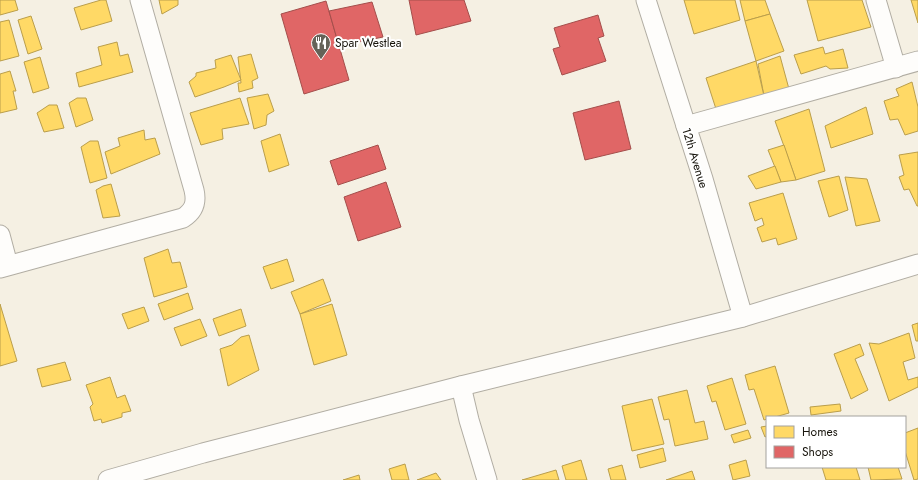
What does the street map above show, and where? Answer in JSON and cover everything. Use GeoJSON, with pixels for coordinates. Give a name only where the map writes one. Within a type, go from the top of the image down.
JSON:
{"type":"FeatureCollection","features":[{"type":"Feature","properties":{"kind":"street"},"geometry":{"type":"LineString","coordinates":[[0,235],[4,267],[182,218],[194,208],[196,199],[194,190],[140,0]]}},
{"type":"Feature","properties":{"kind":"street","name":"12th Avenue"},"geometry":{"type":"LineString","coordinates":[[646,0],[686,126],[743,317]]}},
{"type":"Feature","properties":{"kind":"street"},"geometry":{"type":"LineString","coordinates":[[876,0],[896,68]]}},
{"type":"Feature","properties":{"kind":"street"},"geometry":{"type":"LineString","coordinates":[[686,126],[918,61]]}},
{"type":"Feature","properties":{"kind":"street"},"geometry":{"type":"LineString","coordinates":[[108,480],[203,453],[461,386],[743,317],[918,264]]}},
{"type":"Feature","properties":{"kind":"street"},"geometry":{"type":"LineString","coordinates":[[461,386],[468,420],[486,480]]}},
{"type":"Feature","properties":{"kind":"building: Homes"},"geometry":{"type":"Polygon","coordinates":[[[0,0],[15,0],[18,10],[0,15],[0,0]]]}},
{"type":"Feature","properties":{"kind":"building: Homes"},"geometry":{"type":"Polygon","coordinates":[[[101,0],[106,0],[112,21],[81,30],[74,8],[101,0]]]}},
{"type":"Feature","properties":{"kind":"building: Homes"},"geometry":{"type":"Polygon","coordinates":[[[159,0],[178,0],[178,5],[162,14],[159,0]]]}},
{"type":"Feature","properties":{"kind":"building: Homes"},"geometry":{"type":"Polygon","coordinates":[[[684,0],[735,0],[740,20],[694,34],[684,0]]]}},
{"type":"Feature","properties":{"kind":"building: Homes"},"geometry":{"type":"Polygon","coordinates":[[[740,0],[765,0],[770,14],[745,21],[740,0]]]}},
{"type":"Feature","properties":{"kind":"building: Homes"},"geometry":{"type":"Polygon","coordinates":[[[807,0],[862,0],[871,27],[818,41],[807,0]]]}},
{"type":"Feature","properties":{"kind":"building: Homes"},"geometry":{"type":"Polygon","coordinates":[[[911,0],[918,0],[918,23],[911,0]]]}},
{"type":"Feature","properties":{"kind":"building: Homes"},"geometry":{"type":"Polygon","coordinates":[[[770,14],[784,51],[756,61],[745,21],[770,14]]]}},
{"type":"Feature","properties":{"kind":"building: Homes"},"geometry":{"type":"Polygon","coordinates":[[[31,16],[42,49],[28,54],[18,20],[31,16]]]}},
{"type":"Feature","properties":{"kind":"building: Homes"},"geometry":{"type":"Polygon","coordinates":[[[9,20],[19,56],[0,61],[0,22],[9,20]]]}},
{"type":"Feature","properties":{"kind":"building: Homes"},"geometry":{"type":"Polygon","coordinates":[[[117,42],[120,56],[128,54],[133,72],[79,87],[76,73],[102,65],[98,47],[117,42]]]}},
{"type":"Feature","properties":{"kind":"building: Homes"},"geometry":{"type":"Polygon","coordinates":[[[823,47],[825,54],[843,49],[848,68],[830,69],[826,66],[801,74],[794,55],[823,47]]]}},
{"type":"Feature","properties":{"kind":"building: Homes"},"geometry":{"type":"Polygon","coordinates":[[[251,54],[258,78],[252,81],[253,88],[239,92],[238,83],[241,83],[238,57],[251,54]]]}},
{"type":"Feature","properties":{"kind":"building: Homes"},"geometry":{"type":"Polygon","coordinates":[[[231,55],[241,80],[195,97],[189,82],[196,76],[196,73],[216,68],[215,60],[231,55]]]}},
{"type":"Feature","properties":{"kind":"building: Homes"},"geometry":{"type":"Polygon","coordinates":[[[780,56],[789,89],[764,96],[758,64],[780,56]]]}},
{"type":"Feature","properties":{"kind":"building: Homes"},"geometry":{"type":"Polygon","coordinates":[[[40,57],[49,88],[33,93],[24,62],[40,57]]]}},
{"type":"Feature","properties":{"kind":"building: Homes"},"geometry":{"type":"Polygon","coordinates":[[[756,61],[764,96],[716,109],[706,78],[756,61]]]}},
{"type":"Feature","properties":{"kind":"building: Homes"},"geometry":{"type":"Polygon","coordinates":[[[10,71],[16,91],[13,91],[17,109],[0,113],[0,74],[10,71]]]}},
{"type":"Feature","properties":{"kind":"building: Homes"},"geometry":{"type":"Polygon","coordinates":[[[912,82],[918,107],[918,131],[905,135],[898,119],[890,120],[884,101],[899,96],[896,89],[912,82]]]}},
{"type":"Feature","properties":{"kind":"building: Homes"},"geometry":{"type":"Polygon","coordinates":[[[268,94],[274,111],[267,115],[266,125],[254,129],[247,98],[268,94]]]}},
{"type":"Feature","properties":{"kind":"building: Homes"},"geometry":{"type":"Polygon","coordinates":[[[77,98],[86,98],[93,120],[76,127],[69,103],[77,98]]]}},
{"type":"Feature","properties":{"kind":"building: Homes"},"geometry":{"type":"Polygon","coordinates":[[[240,98],[249,124],[222,129],[223,139],[201,145],[190,113],[240,98]]]}},
{"type":"Feature","properties":{"kind":"building: Homes"},"geometry":{"type":"Polygon","coordinates":[[[49,105],[57,105],[64,128],[44,132],[37,113],[49,105]]]}},
{"type":"Feature","properties":{"kind":"building: Homes"},"geometry":{"type":"Polygon","coordinates":[[[866,107],[873,134],[831,148],[825,126],[866,107]]]}},
{"type":"Feature","properties":{"kind":"building: Homes"},"geometry":{"type":"Polygon","coordinates":[[[809,109],[825,171],[796,180],[775,121],[809,109]]]}},
{"type":"Feature","properties":{"kind":"building: Homes"},"geometry":{"type":"Polygon","coordinates":[[[144,130],[145,140],[155,138],[160,154],[111,174],[105,152],[120,146],[118,138],[144,130]]]}},
{"type":"Feature","properties":{"kind":"building: Homes"},"geometry":{"type":"Polygon","coordinates":[[[280,134],[289,165],[269,172],[261,141],[280,134]]]}},
{"type":"Feature","properties":{"kind":"building: Homes"},"geometry":{"type":"Polygon","coordinates":[[[90,141],[98,141],[107,178],[90,183],[81,147],[90,141]]]}},
{"type":"Feature","properties":{"kind":"building: Homes"},"geometry":{"type":"Polygon","coordinates":[[[784,145],[796,180],[781,182],[768,150],[784,145]]]}},
{"type":"Feature","properties":{"kind":"building: Homes"},"geometry":{"type":"Polygon","coordinates":[[[918,152],[917,206],[909,189],[904,190],[899,177],[904,175],[899,155],[918,152]]]}},
{"type":"Feature","properties":{"kind":"building: Homes"},"geometry":{"type":"Polygon","coordinates":[[[775,166],[781,182],[756,189],[748,176],[775,166]]]}},
{"type":"Feature","properties":{"kind":"building: Homes"},"geometry":{"type":"Polygon","coordinates":[[[839,176],[848,210],[829,217],[818,181],[839,176]]]}},
{"type":"Feature","properties":{"kind":"building: Homes"},"geometry":{"type":"Polygon","coordinates":[[[845,177],[867,179],[880,221],[856,226],[845,177]]]}},
{"type":"Feature","properties":{"kind":"building: Homes"},"geometry":{"type":"Polygon","coordinates":[[[111,184],[120,216],[103,218],[96,190],[111,184]]]}},
{"type":"Feature","properties":{"kind":"building: Homes"},"geometry":{"type":"Polygon","coordinates":[[[783,193],[797,239],[778,245],[776,238],[762,242],[757,228],[764,225],[762,218],[755,221],[749,203],[783,193]]]}},
{"type":"Feature","properties":{"kind":"building: Homes"},"geometry":{"type":"Polygon","coordinates":[[[168,249],[172,263],[180,262],[187,287],[154,297],[144,258],[168,249]]]}},
{"type":"Feature","properties":{"kind":"building: Homes"},"geometry":{"type":"Polygon","coordinates":[[[287,259],[294,281],[271,289],[263,267],[287,259]]]}},
{"type":"Feature","properties":{"kind":"building: Homes"},"geometry":{"type":"Polygon","coordinates":[[[323,279],[331,301],[300,314],[291,292],[323,279]]]}},
{"type":"Feature","properties":{"kind":"building: Homes"},"geometry":{"type":"Polygon","coordinates":[[[188,293],[193,309],[164,320],[158,304],[188,293]]]}},
{"type":"Feature","properties":{"kind":"building: Homes"},"geometry":{"type":"Polygon","coordinates":[[[0,304],[17,361],[0,366],[0,304]]]}},
{"type":"Feature","properties":{"kind":"building: Homes"},"geometry":{"type":"Polygon","coordinates":[[[332,304],[347,355],[314,365],[300,314],[332,304]]]}},
{"type":"Feature","properties":{"kind":"building: Homes"},"geometry":{"type":"Polygon","coordinates":[[[144,307],[149,321],[128,329],[122,314],[144,307]]]}},
{"type":"Feature","properties":{"kind":"building: Homes"},"geometry":{"type":"Polygon","coordinates":[[[241,309],[246,326],[219,336],[213,319],[241,309]]]}},
{"type":"Feature","properties":{"kind":"building: Homes"},"geometry":{"type":"Polygon","coordinates":[[[200,319],[207,336],[181,346],[174,328],[200,319]]]}},
{"type":"Feature","properties":{"kind":"building: Homes"},"geometry":{"type":"Polygon","coordinates":[[[918,323],[918,341],[916,341],[912,325],[918,323]]]}},
{"type":"Feature","properties":{"kind":"building: Homes"},"geometry":{"type":"Polygon","coordinates":[[[909,333],[915,358],[903,362],[908,380],[918,377],[918,387],[889,401],[869,343],[879,344],[909,333]]]}},
{"type":"Feature","properties":{"kind":"building: Homes"},"geometry":{"type":"Polygon","coordinates":[[[249,335],[259,370],[228,386],[220,349],[232,345],[241,337],[249,335]]]}},
{"type":"Feature","properties":{"kind":"building: Homes"},"geometry":{"type":"Polygon","coordinates":[[[860,344],[864,355],[855,359],[868,390],[851,399],[834,354],[860,344]]]}},
{"type":"Feature","properties":{"kind":"building: Homes"},"geometry":{"type":"Polygon","coordinates":[[[65,362],[71,380],[42,387],[37,369],[65,362]]]}},
{"type":"Feature","properties":{"kind":"building: Homes"},"geometry":{"type":"Polygon","coordinates":[[[775,366],[789,413],[778,416],[766,416],[766,419],[764,420],[754,389],[749,390],[745,375],[775,366]]]}},
{"type":"Feature","properties":{"kind":"building: Homes"},"geometry":{"type":"Polygon","coordinates":[[[110,377],[117,398],[125,395],[131,411],[122,413],[122,417],[102,423],[101,419],[94,421],[90,407],[93,404],[86,385],[110,377]]]}},
{"type":"Feature","properties":{"kind":"building: Homes"},"geometry":{"type":"Polygon","coordinates":[[[732,378],[746,424],[725,430],[716,401],[712,402],[707,386],[732,378]]]}},
{"type":"Feature","properties":{"kind":"building: Homes"},"geometry":{"type":"Polygon","coordinates":[[[687,390],[695,423],[704,421],[708,439],[675,446],[669,419],[664,420],[658,397],[687,390]]]}},
{"type":"Feature","properties":{"kind":"building: Homes"},"geometry":{"type":"Polygon","coordinates":[[[652,399],[664,444],[632,451],[622,406],[652,399]]]}},
{"type":"Feature","properties":{"kind":"building: Homes"},"geometry":{"type":"Polygon","coordinates":[[[840,404],[841,411],[811,415],[810,407],[840,404]]]}},
{"type":"Feature","properties":{"kind":"building: Homes"},"geometry":{"type":"Polygon","coordinates":[[[766,426],[765,437],[761,427],[766,426]]]}},
{"type":"Feature","properties":{"kind":"building: Homes"},"geometry":{"type":"Polygon","coordinates":[[[918,428],[918,479],[914,480],[906,454],[906,433],[918,428]]]}},
{"type":"Feature","properties":{"kind":"building: Homes"},"geometry":{"type":"Polygon","coordinates":[[[748,430],[751,438],[734,443],[731,435],[748,430]]]}},
{"type":"Feature","properties":{"kind":"building: Homes"},"geometry":{"type":"Polygon","coordinates":[[[663,448],[666,461],[640,468],[637,455],[663,448]]]}},
{"type":"Feature","properties":{"kind":"building: Homes"},"geometry":{"type":"Polygon","coordinates":[[[581,460],[587,480],[566,480],[562,466],[581,460]]]}},
{"type":"Feature","properties":{"kind":"building: Homes"},"geometry":{"type":"Polygon","coordinates":[[[746,460],[750,476],[733,480],[729,465],[746,460]]]}},
{"type":"Feature","properties":{"kind":"building: Homes"},"geometry":{"type":"Polygon","coordinates":[[[405,464],[409,480],[392,480],[389,469],[405,464]]]}},
{"type":"Feature","properties":{"kind":"building: Homes"},"geometry":{"type":"Polygon","coordinates":[[[622,465],[626,480],[611,480],[608,469],[622,465]]]}},
{"type":"Feature","properties":{"kind":"building: Homes"},"geometry":{"type":"Polygon","coordinates":[[[822,468],[856,468],[860,480],[826,480],[822,468]]]}},
{"type":"Feature","properties":{"kind":"building: Homes"},"geometry":{"type":"Polygon","coordinates":[[[868,468],[898,468],[902,479],[871,480],[868,468]]]}},
{"type":"Feature","properties":{"kind":"building: Homes"},"geometry":{"type":"Polygon","coordinates":[[[556,470],[559,480],[522,480],[556,470]]]}},
{"type":"Feature","properties":{"kind":"building: Homes"},"geometry":{"type":"Polygon","coordinates":[[[692,471],[695,480],[666,480],[692,471]]]}},
{"type":"Feature","properties":{"kind":"building: Homes"},"geometry":{"type":"Polygon","coordinates":[[[436,473],[441,480],[417,480],[436,473]]]}},
{"type":"Feature","properties":{"kind":"building: Homes"},"geometry":{"type":"Polygon","coordinates":[[[359,475],[360,480],[343,480],[359,475]]]}},
{"type":"Feature","properties":{"kind":"building: Shops"},"geometry":{"type":"Polygon","coordinates":[[[409,0],[464,0],[471,21],[416,35],[409,0]]]}},
{"type":"Feature","properties":{"kind":"building: Shops"},"geometry":{"type":"Polygon","coordinates":[[[326,1],[349,80],[304,94],[281,14],[326,1]]]}},
{"type":"Feature","properties":{"kind":"building: Shops"},"geometry":{"type":"Polygon","coordinates":[[[372,2],[383,37],[339,46],[329,11],[372,2]]]}},
{"type":"Feature","properties":{"kind":"building: Shops"},"geometry":{"type":"Polygon","coordinates":[[[598,15],[604,36],[598,38],[606,61],[562,75],[553,49],[560,47],[554,28],[598,15]]]}},
{"type":"Feature","properties":{"kind":"building: Shops"},"geometry":{"type":"Polygon","coordinates":[[[619,101],[631,149],[585,160],[573,113],[619,101]]]}},
{"type":"Feature","properties":{"kind":"building: Shops"},"geometry":{"type":"Polygon","coordinates":[[[378,145],[386,169],[338,185],[330,161],[378,145]]]}},
{"type":"Feature","properties":{"kind":"building: Shops"},"geometry":{"type":"Polygon","coordinates":[[[386,182],[401,227],[358,241],[344,197],[386,182]]]}},
{"type":"Feature","properties":{"kind":"place","name":"Spar Westlea"},"geometry":{"type":"Point","coordinates":[321,60]}}]}
